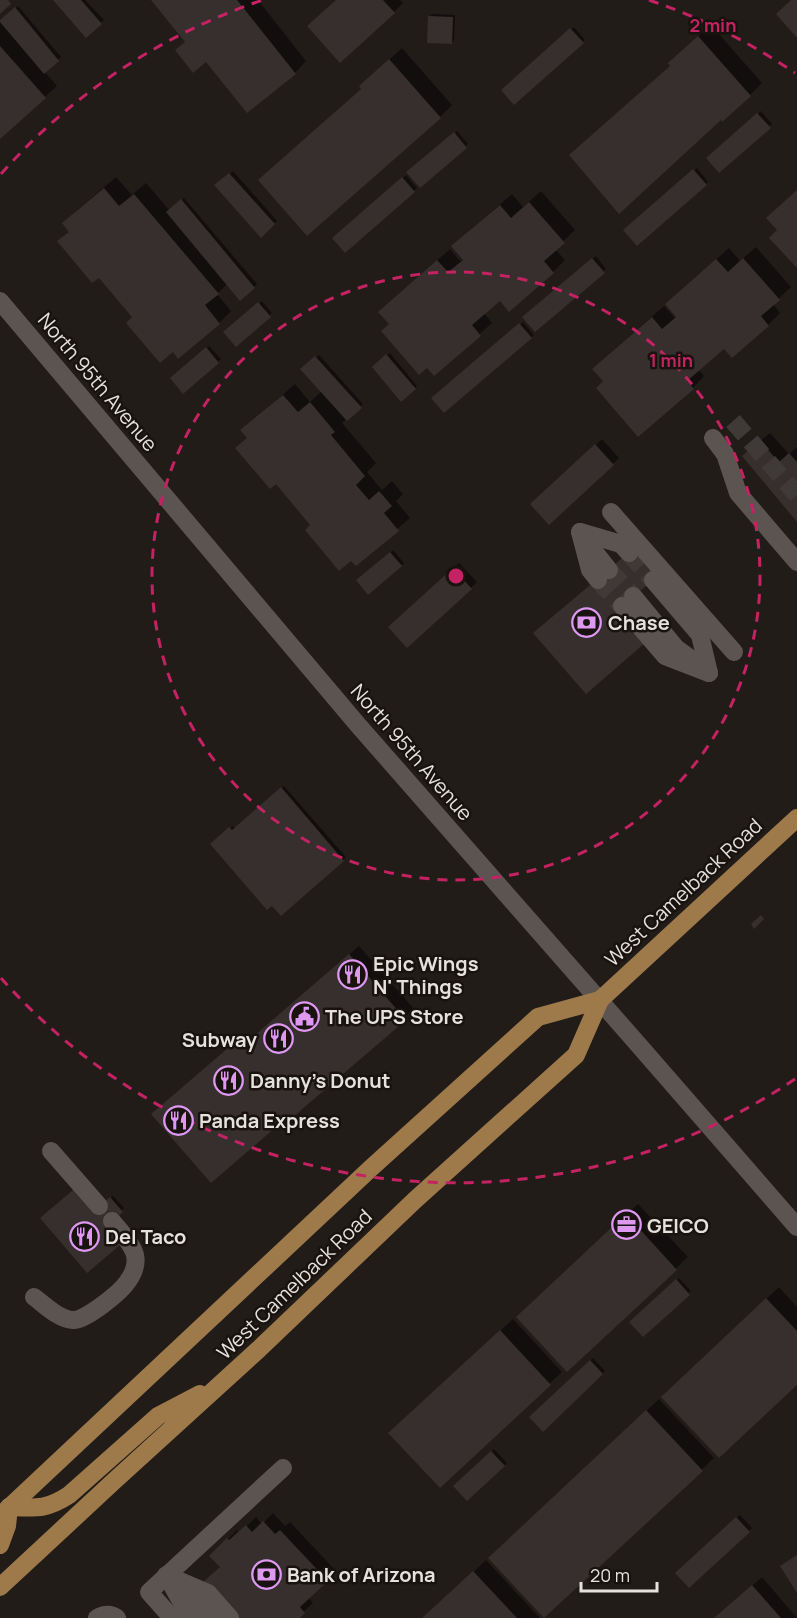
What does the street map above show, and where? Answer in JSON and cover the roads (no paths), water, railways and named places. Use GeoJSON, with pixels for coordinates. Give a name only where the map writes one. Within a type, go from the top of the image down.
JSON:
{"type":"FeatureCollection","features":[{"type":"Feature","properties":{"kind":"main road","name":"West Camelback Road"},"geometry":{"type":"LineString","coordinates":[[0,1587],[223,1383],[415,1200],[576,1055],[600,1000],[797,818]]}},
{"type":"Feature","properties":{"kind":"main road","name":"West Camelback Road"},"geometry":{"type":"LineString","coordinates":[[5,1511],[371,1168],[538,1017],[600,1000]]}},
{"type":"Feature","properties":{"kind":"main road"},"geometry":{"type":"LineString","coordinates":[[0,1545],[7,1526],[5,1511],[54,1505],[69,1495],[158,1416],[223,1383]]}},
{"type":"Feature","properties":{"kind":"street","name":"North 95th Avenue"},"geometry":{"type":"LineString","coordinates":[[0,301],[358,726],[797,1227]]}},
{"type":"Feature","properties":{"kind":"street"},"geometry":{"type":"LineString","coordinates":[[713,438],[725,454],[738,493],[797,562]]}},
{"type":"Feature","properties":{"kind":"street"},"geometry":{"type":"LineString","coordinates":[[611,512],[734,652]]}},
{"type":"Feature","properties":{"kind":"street"},"geometry":{"type":"LineString","coordinates":[[580,532],[611,551],[614,566],[590,570],[580,532]]}},
{"type":"Feature","properties":{"kind":"street"},"geometry":{"type":"LineString","coordinates":[[638,592],[688,638],[709,673],[665,656],[638,592]]}},
{"type":"Feature","properties":{"kind":"street"},"geometry":{"type":"LineString","coordinates":[[51,1151],[99,1206]]}},
{"type":"Feature","properties":{"kind":"street"},"geometry":{"type":"LineString","coordinates":[[34,1297],[59,1316],[71,1321],[81,1320],[127,1283],[135,1268],[135,1255],[112,1221]]}},
{"type":"Feature","properties":{"kind":"street"},"geometry":{"type":"LineString","coordinates":[[172,1618],[149,1592],[283,1468]]}},
{"type":"Feature","properties":{"kind":"street"},"geometry":{"type":"LineString","coordinates":[[166,1575],[193,1618]]}},
{"type":"Feature","properties":{"kind":"street"},"geometry":{"type":"LineString","coordinates":[[166,1575],[213,1618]]}},
{"type":"Feature","properties":{"kind":"street"},"geometry":{"type":"LineString","coordinates":[[166,1575],[208,1593],[230,1618]]}},
{"type":"Feature","properties":{"kind":"street"},"geometry":{"type":"LineString","coordinates":[[97,1618],[104,1614],[117,1618]]}},
{"type":"Feature","properties":{"kind":"tunnel"},"geometry":{"type":"LineString","coordinates":[[733,421],[797,495]]}},
{"type":"Feature","properties":{"kind":"tunnel"},"geometry":{"type":"LineString","coordinates":[[629,553],[653,580]]}},
{"type":"Feature","properties":{"kind":"tunnel"},"geometry":{"type":"LineString","coordinates":[[609,570],[633,596]]}},
{"type":"Feature","properties":{"kind":"tunnel"},"geometry":{"type":"LineString","coordinates":[[598,580],[622,606]]}},
{"type":"Feature","properties":{"kind":"place","name":"Chase"},"geometry":{"type":"Point","coordinates":[587,622]}},
{"type":"Feature","properties":{"kind":"place","name":"Epic Wings N' Things"},"geometry":{"type":"Point","coordinates":[352,974]}},
{"type":"Feature","properties":{"kind":"place","name":"The UPS Store"},"geometry":{"type":"Point","coordinates":[304,1016]}},
{"type":"Feature","properties":{"kind":"place","name":"Subway"},"geometry":{"type":"Point","coordinates":[278,1039]}},
{"type":"Feature","properties":{"kind":"place","name":"Danny's Donut"},"geometry":{"type":"Point","coordinates":[229,1080]}},
{"type":"Feature","properties":{"kind":"place","name":"Panda Express"},"geometry":{"type":"Point","coordinates":[178,1120]}},
{"type":"Feature","properties":{"kind":"place","name":"GEICO"},"geometry":{"type":"Point","coordinates":[626,1225]}},
{"type":"Feature","properties":{"kind":"place","name":"Del Taco"},"geometry":{"type":"Point","coordinates":[84,1236]}},
{"type":"Feature","properties":{"kind":"place","name":"Bank of Arizona"},"geometry":{"type":"Point","coordinates":[266,1574]}}]}
